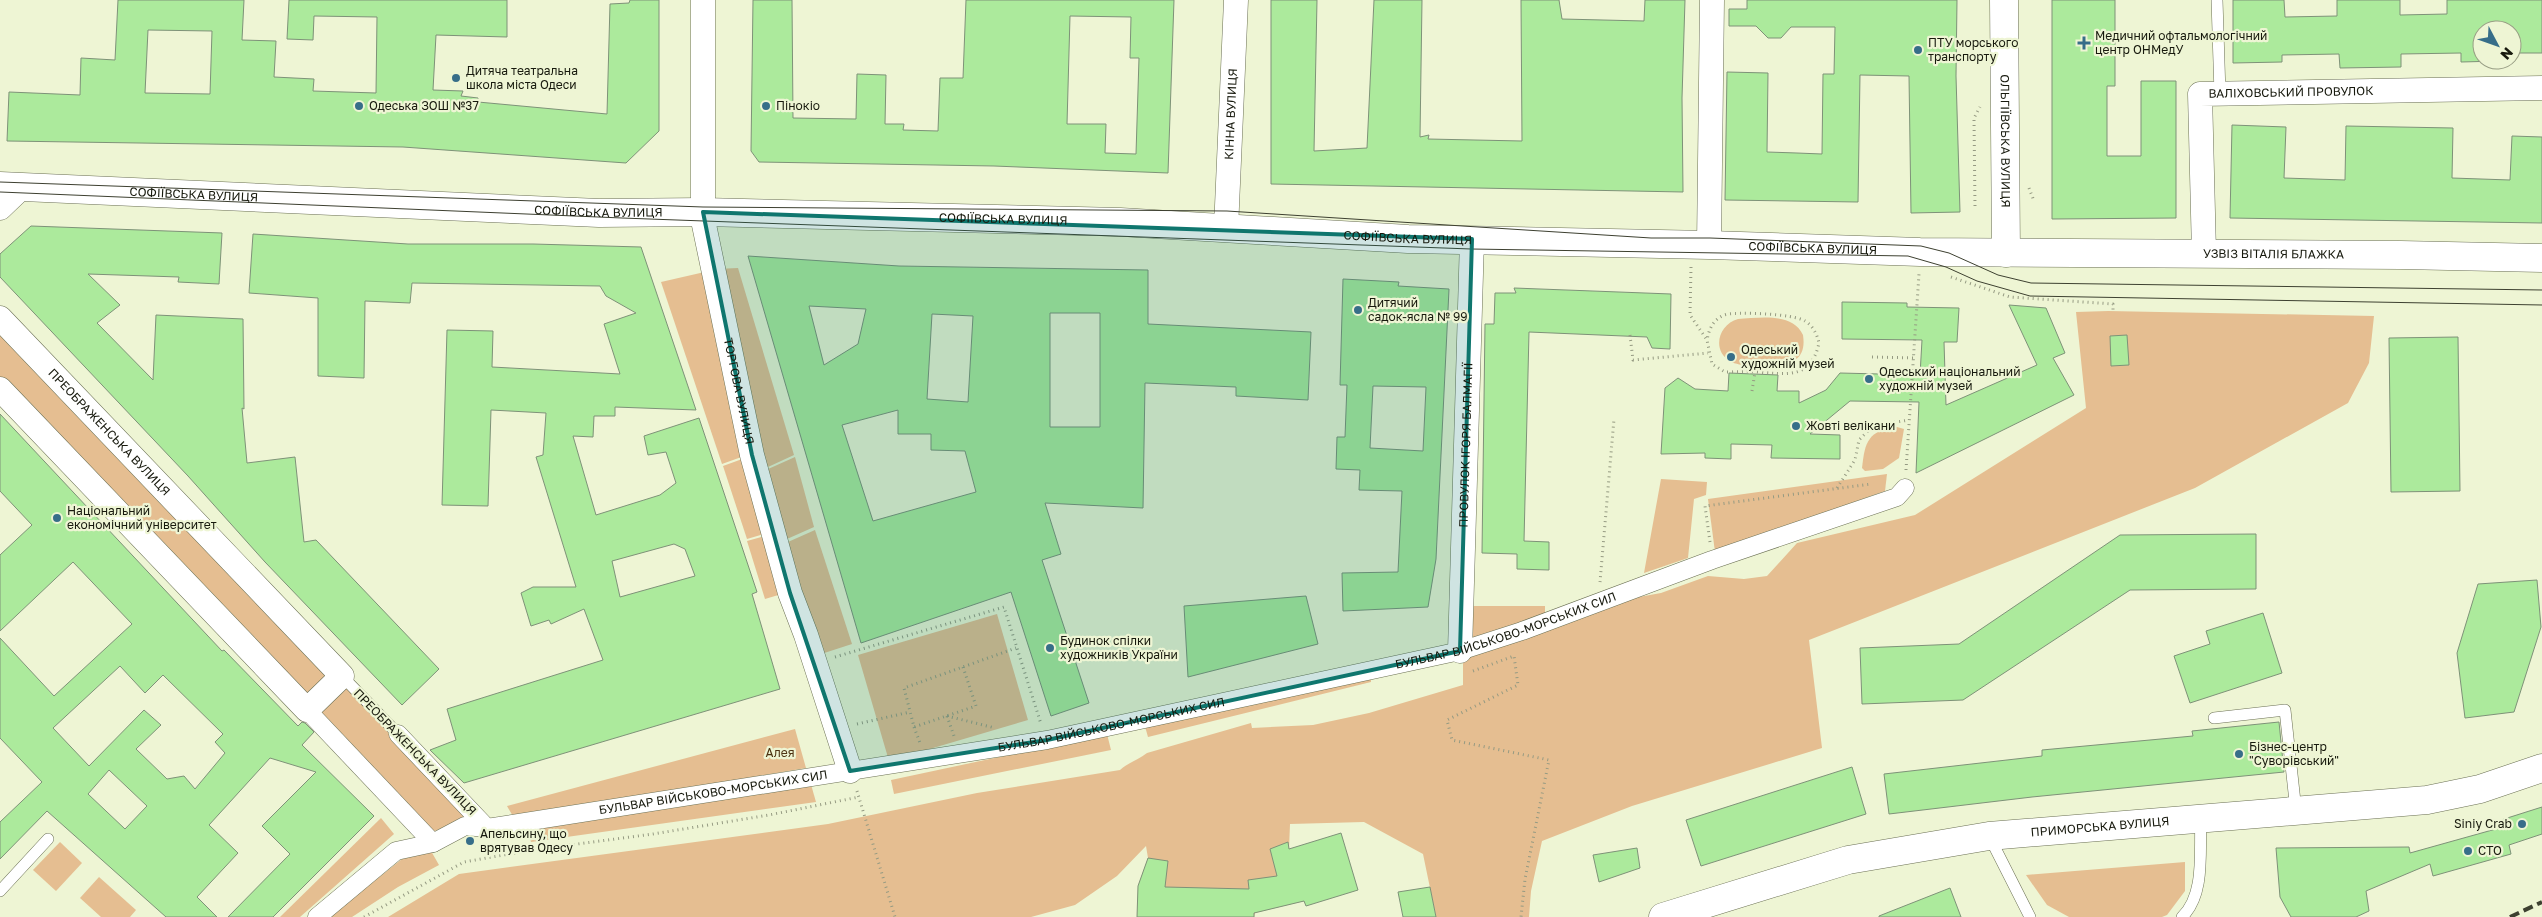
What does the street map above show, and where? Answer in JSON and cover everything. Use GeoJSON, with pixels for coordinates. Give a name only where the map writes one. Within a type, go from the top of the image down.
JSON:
{"type":"FeatureCollection","features":[{"type":"Feature","properties":{"kind":"main road","name":"ОЛЬГІЇВСЬКА ВУЛИЦЯ"},"geometry":{"type":"LineString","coordinates":[[2004,0],[2006,253]]}},
{"type":"Feature","properties":{"kind":"main road","name":"СОФІЇВСЬКА ВУЛИЦЯ"},"geometry":{"type":"LineString","coordinates":[[11,187],[703,216],[1120,222],[1408,239],[2006,253]]}},
{"type":"Feature","properties":{"kind":"main road","name":"УЗВІЗ ВІТАЛІЯ БЛАЖКА"},"geometry":{"type":"LineString","coordinates":[[2006,253],[2204,253],[2542,258]]}},
{"type":"Feature","properties":{"kind":"main road","name":"ПРИМОРСЬКА ВУЛИЦЯ"},"geometry":{"type":"LineString","coordinates":[[1663,917],[1848,860],[1989,836],[2427,800],[2480,789],[2542,768]]}},
{"type":"Feature","properties":{"kind":"street","name":"ТОРГОВА ВУЛИЦЯ"},"geometry":{"type":"LineString","coordinates":[[703,0],[703,216],[752,455],[790,593],[850,770]]}},
{"type":"Feature","properties":{"kind":"street","name":"КІННА ВУЛИЦЯ"},"geometry":{"type":"LineString","coordinates":[[1226,229],[1236,0]]}},
{"type":"Feature","properties":{"kind":"street"},"geometry":{"type":"LineString","coordinates":[[1700,245],[1712,0]]}},
{"type":"Feature","properties":{"kind":"street","name":"ВАЛІХОВСЬКИЙ ПРОВУЛОК"},"geometry":{"type":"LineString","coordinates":[[2204,253],[2200,94],[2542,88]]}},
{"type":"Feature","properties":{"kind":"street"},"geometry":{"type":"LineString","coordinates":[[0,208],[11,187]]}},
{"type":"Feature","properties":{"kind":"street","name":"ПРОВУЛОК ІГОРЯ БАЛМАГІЇ"},"geometry":{"type":"LineString","coordinates":[[1465,661],[1472,240]]}},
{"type":"Feature","properties":{"kind":"street","name":"ПРЕОБРАЖЕНСЬКА ВУЛИЦЯ"},"geometry":{"type":"LineString","coordinates":[[0,318],[342,676]]}},
{"type":"Feature","properties":{"kind":"street"},"geometry":{"type":"LineString","coordinates":[[0,389],[434,844]]}},
{"type":"Feature","properties":{"kind":"street","name":"БУЛЬВАР ВІЙСЬКОВО-МОРСЬКИХ СИЛ"},"geometry":{"type":"LineString","coordinates":[[317,917],[396,851],[434,844],[465,826],[487,828],[850,770],[926,761],[1465,661],[1522,631],[1712,560],[1897,497],[1905,488]]}},
{"type":"Feature","properties":{"kind":"street"},"geometry":{"type":"LineString","coordinates":[[306,710],[342,676]]}},
{"type":"Feature","properties":{"kind":"street","name":"ПРЕОБРАЖЕНСЬКА ВУЛИЦЯ"},"geometry":{"type":"LineString","coordinates":[[398,734],[487,828]]}},
{"type":"Feature","properties":{"kind":"lane"},"geometry":{"type":"LineString","coordinates":[[2216,0],[2220,94]]}},
{"type":"Feature","properties":{"kind":"lane","name":"ПРЕОБРАЖЕНСЬКА ВУЛИЦЯ"},"geometry":{"type":"LineString","coordinates":[[342,676],[398,734]]}},
{"type":"Feature","properties":{"kind":"lane"},"geometry":{"type":"LineString","coordinates":[[2214,718],[2285,710],[2296,811]]}},
{"type":"Feature","properties":{"kind":"lane"},"geometry":{"type":"LineString","coordinates":[[2182,917],[2191,908],[2198,886],[2200,818]]}},
{"type":"Feature","properties":{"kind":"lane"},"geometry":{"type":"LineString","coordinates":[[1989,836],[2030,917]]}},
{"type":"Feature","properties":{"kind":"lane"},"geometry":{"type":"LineString","coordinates":[[0,891],[48,839]]}},
{"type":"Feature","properties":{"kind":"path"},"geometry":{"type":"LineString","coordinates":[[1700,245],[1690,315],[1707,340]]}},
{"type":"Feature","properties":{"kind":"path"},"geometry":{"type":"LineString","coordinates":[[1905,488],[1920,266]]}},
{"type":"Feature","properties":{"kind":"path"},"geometry":{"type":"LineString","coordinates":[[1945,275],[2010,297],[2113,304],[2113,311]]}},
{"type":"Feature","properties":{"kind":"path"},"geometry":{"type":"LineString","coordinates":[[1733,314],[1798,317],[1806,321],[1817,335],[1819,343],[1808,365],[1802,370],[1785,374],[1725,372],[1712,364],[1708,353],[1707,340],[1716,320],[1733,314]]}},
{"type":"Feature","properties":{"kind":"path"},"geometry":{"type":"LineString","coordinates":[[1630,335],[1633,360],[1708,353]]}},
{"type":"Feature","properties":{"kind":"path"},"geometry":{"type":"LineString","coordinates":[[1872,357],[1914,358]]}},
{"type":"Feature","properties":{"kind":"path"},"geometry":{"type":"LineString","coordinates":[[1752,390],[1754,372]]}},
{"type":"Feature","properties":{"kind":"path"},"geometry":{"type":"LineString","coordinates":[[1598,603],[1614,419]]}},
{"type":"Feature","properties":{"kind":"path"},"geometry":{"type":"LineString","coordinates":[[1837,488],[1855,460],[1859,440],[1873,426],[1909,420]]}},
{"type":"Feature","properties":{"kind":"path"},"geometry":{"type":"LineString","coordinates":[[1712,560],[1705,506],[1876,484]]}},
{"type":"Feature","properties":{"kind":"path"},"geometry":{"type":"LineString","coordinates":[[815,663],[1004,607],[1047,740]]}},
{"type":"Feature","properties":{"kind":"path"},"geometry":{"type":"LineString","coordinates":[[963,667],[976,706],[914,727],[904,688],[1016,648]]}},
{"type":"Feature","properties":{"kind":"path"},"geometry":{"type":"LineString","coordinates":[[1465,661],[1514,656],[1518,685],[1447,720],[1452,740],[1549,760],[1525,879],[1522,917]]}},
{"type":"Feature","properties":{"kind":"path"},"geometry":{"type":"LineString","coordinates":[[836,728],[910,712]]}},
{"type":"Feature","properties":{"kind":"path"},"geometry":{"type":"LineString","coordinates":[[947,716],[1001,729]]}},
{"type":"Feature","properties":{"kind":"path"},"geometry":{"type":"LineString","coordinates":[[850,770],[896,917]]}},
{"type":"Feature","properties":{"kind":"path"},"geometry":{"type":"LineString","coordinates":[[364,917],[464,862],[532,850],[769,816],[858,798]]}},
{"type":"Feature","properties":{"kind":"highlighted area"},"geometry":{"type":"Polygon","coordinates":[[[703,212],[1472,239],[1460,651],[1047,740],[850,771],[790,593],[752,455],[703,212]]]}},
{"type":"Feature","properties":{"kind":"green space"},"geometry":{"type":"Polygon","coordinates":[[[738,268],[794,455],[759,471],[716,269],[738,268]]]}},
{"type":"Feature","properties":{"kind":"green space"},"geometry":{"type":"Polygon","coordinates":[[[709,271],[747,455],[722,464],[661,282],[709,271]]]}},
{"type":"Feature","properties":{"kind":"green space"},"geometry":{"type":"Polygon","coordinates":[[[2076,312],[2374,316],[2369,363],[2348,403],[2195,488],[1809,640],[1822,748],[1632,806],[1542,841],[1531,891],[1529,917],[1436,917],[1423,854],[1364,822],[1290,824],[1289,849],[1304,901],[1255,913],[1254,917],[1137,917],[1138,886],[1148,858],[1146,846],[1117,876],[1075,905],[1031,917],[388,917],[459,874],[828,824],[977,793],[1120,770],[1147,753],[1251,723],[1252,728],[1313,725],[1369,713],[1463,685],[1463,660],[1628,599],[1661,593],[1708,576],[1744,579],[1767,576],[1797,543],[1915,515],[2086,408],[2076,312]]]}},
{"type":"Feature","properties":{"kind":"green space"},"geometry":{"type":"Polygon","coordinates":[[[1775,318],[1792,323],[1803,335],[1801,354],[1790,362],[1774,365],[1743,365],[1730,361],[1721,351],[1720,338],[1726,326],[1738,319],[1775,318]]]}},
{"type":"Feature","properties":{"kind":"green space"},"geometry":{"type":"Polygon","coordinates":[[[0,324],[335,676],[308,702],[0,381],[0,324]]]}},
{"type":"Feature","properties":{"kind":"green space"},"geometry":{"type":"Polygon","coordinates":[[[1897,427],[1904,429],[1899,458],[1883,469],[1865,471],[1862,468],[1863,459],[1870,439],[1880,431],[1897,427]]]}},
{"type":"Feature","properties":{"kind":"green space"},"geometry":{"type":"Polygon","coordinates":[[[795,457],[814,527],[778,543],[759,473],[795,457]]]}},
{"type":"Feature","properties":{"kind":"green space"},"geometry":{"type":"Polygon","coordinates":[[[745,458],[767,533],[747,539],[723,466],[745,458]]]}},
{"type":"Feature","properties":{"kind":"green space"},"geometry":{"type":"Polygon","coordinates":[[[1887,474],[1885,491],[1715,552],[1708,499],[1887,474]]]}},
{"type":"Feature","properties":{"kind":"green space"},"geometry":{"type":"Polygon","coordinates":[[[1661,479],[1707,482],[1706,495],[1694,499],[1688,558],[1644,573],[1661,479]]]}},
{"type":"Feature","properties":{"kind":"green space"},"geometry":{"type":"Polygon","coordinates":[[[815,530],[852,644],[815,656],[779,546],[815,530]]]}},
{"type":"Feature","properties":{"kind":"green space"},"geometry":{"type":"Polygon","coordinates":[[[768,535],[785,593],[765,599],[747,541],[768,535]]]}},
{"type":"Feature","properties":{"kind":"green space"},"geometry":{"type":"Polygon","coordinates":[[[1471,606],[1545,606],[1545,618],[1469,641],[1471,606]]]}},
{"type":"Feature","properties":{"kind":"green space"},"geometry":{"type":"Polygon","coordinates":[[[997,614],[1028,720],[889,761],[858,655],[997,614]]]}},
{"type":"Feature","properties":{"kind":"green space"},"geometry":{"type":"Polygon","coordinates":[[[1371,672],[1371,682],[1148,737],[1144,723],[1371,672]]]}},
{"type":"Feature","properties":{"kind":"green space"},"geometry":{"type":"Polygon","coordinates":[[[343,682],[472,819],[428,833],[314,709],[343,682]]]}},
{"type":"Feature","properties":{"kind":"green space","name":"Алея"},"geometry":{"type":"Polygon","coordinates":[[[795,729],[806,768],[514,818],[507,806],[795,729]]]}},
{"type":"Feature","properties":{"kind":"green space"},"geometry":{"type":"Polygon","coordinates":[[[1107,734],[1111,750],[894,794],[891,780],[1107,734]]]}},
{"type":"Feature","properties":{"kind":"green space","name":"Алея"},"geometry":{"type":"Polygon","coordinates":[[[810,781],[816,802],[531,842],[527,828],[810,781]]]}},
{"type":"Feature","properties":{"kind":"green space"},"geometry":{"type":"Polygon","coordinates":[[[381,818],[394,834],[300,917],[280,917],[381,818]]]}},
{"type":"Feature","properties":{"kind":"green space"},"geometry":{"type":"Polygon","coordinates":[[[60,842],[82,863],[56,891],[33,870],[60,842]]]}},
{"type":"Feature","properties":{"kind":"green space"},"geometry":{"type":"Polygon","coordinates":[[[431,851],[439,865],[398,887],[352,917],[329,917],[402,859],[431,851]]]}},
{"type":"Feature","properties":{"kind":"green space"},"geometry":{"type":"Polygon","coordinates":[[[2185,862],[2185,891],[2167,915],[2162,917],[2069,917],[2047,905],[2026,875],[2185,862]]]}},
{"type":"Feature","properties":{"kind":"green space"},"geometry":{"type":"Polygon","coordinates":[[[99,877],[136,910],[130,917],[101,917],[80,898],[99,877]]]}},
{"type":"Feature","properties":{"kind":"building"},"geometry":{"type":"Polygon","coordinates":[[[118,0],[244,0],[242,40],[276,41],[274,77],[314,79],[313,91],[376,93],[377,17],[314,16],[313,40],[287,39],[289,0],[507,0],[507,37],[436,35],[433,90],[463,91],[461,96],[478,98],[478,102],[607,114],[610,4],[629,3],[630,0],[659,0],[659,131],[626,163],[403,147],[7,141],[9,92],[80,95],[81,58],[115,60],[118,0]],[[148,30],[145,93],[210,94],[212,31],[148,30]]]}},
{"type":"Feature","properties":{"kind":"building"},"geometry":{"type":"Polygon","coordinates":[[[753,0],[792,0],[793,118],[856,119],[857,74],[886,75],[885,124],[904,124],[903,130],[938,131],[940,78],[963,78],[966,0],[1174,0],[1168,173],[994,166],[759,162],[751,151],[753,0]],[[1070,16],[1067,124],[1106,124],[1105,153],[1136,154],[1139,58],[1130,58],[1131,17],[1070,16]]]}},
{"type":"Feature","properties":{"kind":"building"},"geometry":{"type":"Polygon","coordinates":[[[1271,0],[1317,0],[1314,151],[1367,148],[1374,0],[1422,0],[1420,137],[1429,135],[1428,139],[1522,141],[1521,0],[1559,0],[1562,19],[1644,21],[1645,0],[1685,0],[1682,98],[1683,192],[1271,184],[1271,0]]]}},
{"type":"Feature","properties":{"kind":"building"},"geometry":{"type":"Polygon","coordinates":[[[1747,0],[1957,0],[1956,76],[1960,212],[1911,213],[1909,76],[1860,75],[1858,202],[1725,200],[1727,72],[1768,73],[1767,152],[1822,154],[1823,74],[1834,74],[1835,27],[1791,27],[1781,38],[1768,38],[1756,26],[1729,26],[1729,9],[1747,9],[1747,0]]]}},
{"type":"Feature","properties":{"kind":"building"},"geometry":{"type":"Polygon","coordinates":[[[2052,0],[2115,0],[2115,86],[2107,86],[2107,156],[2141,156],[2141,81],[2176,81],[2176,218],[2052,219],[2052,0]]]}},
{"type":"Feature","properties":{"kind":"building"},"geometry":{"type":"Polygon","coordinates":[[[2233,0],[2284,0],[2285,17],[2337,16],[2337,0],[2400,0],[2400,15],[2447,14],[2447,0],[2542,0],[2542,53],[2522,53],[2522,20],[2472,20],[2472,62],[2461,62],[2461,53],[2401,54],[2401,67],[2340,68],[2339,54],[2282,55],[2282,62],[2233,63],[2233,0]]]}},
{"type":"Feature","properties":{"kind":"building"},"geometry":{"type":"Polygon","coordinates":[[[2232,125],[2286,127],[2284,178],[2345,180],[2346,126],[2453,128],[2452,178],[2510,180],[2512,136],[2542,137],[2542,223],[2230,218],[2232,125]]]}},
{"type":"Feature","properties":{"kind":"building"},"geometry":{"type":"Polygon","coordinates":[[[31,226],[222,233],[219,284],[178,282],[179,277],[88,274],[120,305],[97,323],[153,380],[156,315],[243,319],[244,409],[242,408],[247,463],[295,457],[304,542],[316,540],[439,669],[402,705],[265,562],[188,476],[0,277],[0,254],[31,226]]]}},
{"type":"Feature","properties":{"kind":"building"},"geometry":{"type":"Polygon","coordinates":[[[253,234],[408,244],[533,244],[641,247],[696,410],[615,407],[615,416],[594,416],[593,437],[573,436],[596,515],[660,495],[676,483],[666,452],[648,455],[644,436],[699,418],[757,592],[752,594],[780,689],[464,783],[430,750],[456,740],[447,709],[603,660],[584,609],[551,624],[549,620],[531,626],[521,593],[533,587],[576,587],[536,457],[543,455],[546,413],[491,410],[488,506],[442,505],[447,330],[493,331],[492,367],[620,374],[604,324],[636,313],[606,296],[600,286],[412,283],[410,303],[365,301],[364,378],[318,376],[318,298],[249,293],[253,234]],[[674,544],[612,561],[620,597],[695,576],[685,549],[674,544]]]}},
{"type":"Feature","properties":{"kind":"building"},"geometry":{"type":"Polygon","coordinates":[[[748,256],[899,266],[1148,270],[1148,324],[1311,332],[1308,400],[1236,396],[1236,387],[1145,383],[1143,508],[1045,503],[1061,554],[1042,560],[1089,703],[1051,716],[1011,592],[861,643],[748,256]],[[809,306],[824,365],[858,344],[866,309],[809,306]],[[1050,313],[1050,427],[1100,427],[1100,313],[1050,313]],[[932,314],[927,399],[968,402],[973,316],[932,314]],[[898,410],[842,425],[873,521],[976,492],[965,451],[931,450],[931,434],[898,434],[898,410]]]}},
{"type":"Feature","properties":{"kind":"building"},"geometry":{"type":"Polygon","coordinates":[[[1343,279],[1399,282],[1398,286],[1449,289],[1436,559],[1428,607],[1343,611],[1342,573],[1398,572],[1402,491],[1359,490],[1360,470],[1336,469],[1337,437],[1345,437],[1347,385],[1340,385],[1343,279]],[[1373,386],[1370,448],[1423,451],[1426,387],[1373,386]]]}},
{"type":"Feature","properties":{"kind":"building"},"geometry":{"type":"Polygon","coordinates":[[[1514,288],[1671,294],[1670,349],[1652,348],[1647,337],[1529,332],[1524,541],[1549,542],[1549,570],[1517,569],[1517,554],[1482,553],[1485,324],[1494,324],[1495,293],[1516,293],[1514,288]]]}},
{"type":"Feature","properties":{"kind":"building"},"geometry":{"type":"Polygon","coordinates":[[[1842,302],[1907,303],[1907,307],[1959,308],[1957,342],[1944,342],[1946,405],[2037,365],[2009,305],[2046,308],[2065,353],[2053,358],[2074,395],[1916,473],[1919,402],[1850,401],[1810,434],[1840,435],[1840,459],[1771,458],[1772,445],[1731,444],[1731,459],[1705,458],[1705,453],[1661,454],[1665,388],[1678,378],[1695,389],[1728,391],[1729,373],[1778,375],[1777,391],[1799,391],[1799,403],[1826,390],[1840,373],[1920,375],[1922,340],[1842,339],[1842,302]]]}},
{"type":"Feature","properties":{"kind":"building"},"geometry":{"type":"Polygon","coordinates":[[[2127,335],[2129,365],[2111,366],[2110,336],[2127,335]]]}},
{"type":"Feature","properties":{"kind":"building"},"geometry":{"type":"Polygon","coordinates":[[[2458,337],[2460,491],[2391,492],[2389,338],[2458,337]]]}},
{"type":"Feature","properties":{"kind":"building"},"geometry":{"type":"Polygon","coordinates":[[[0,414],[222,651],[224,650],[298,726],[302,722],[305,723],[314,732],[302,745],[374,816],[273,917],[228,917],[290,854],[262,826],[316,772],[270,758],[209,825],[238,853],[197,897],[217,917],[166,917],[47,811],[0,859],[0,822],[42,782],[0,738],[0,638],[54,696],[132,624],[73,562],[0,631],[0,555],[32,525],[0,491],[0,414]],[[120,666],[53,728],[89,766],[144,710],[161,725],[136,749],[167,779],[184,776],[195,789],[225,753],[215,742],[223,734],[163,675],[145,693],[120,666]],[[109,770],[88,794],[125,829],[147,806],[109,770]]]}},
{"type":"Feature","properties":{"kind":"building"},"geometry":{"type":"Polygon","coordinates":[[[2256,534],[2256,589],[2130,590],[1963,700],[1862,704],[1860,648],[1959,644],[2120,535],[2256,534]]]}},
{"type":"Feature","properties":{"kind":"building"},"geometry":{"type":"Polygon","coordinates":[[[2537,580],[2541,627],[2514,712],[2465,718],[2457,653],[2478,584],[2537,580]]]}},
{"type":"Feature","properties":{"kind":"building"},"geometry":{"type":"Polygon","coordinates":[[[1306,596],[1318,644],[1188,677],[1184,606],[1306,596]]]}},
{"type":"Feature","properties":{"kind":"building"},"geometry":{"type":"Polygon","coordinates":[[[2263,613],[2282,673],[2190,703],[2174,656],[2210,644],[2206,631],[2263,613]]]}},
{"type":"Feature","properties":{"kind":"building"},"geometry":{"type":"Polygon","coordinates":[[[2279,722],[2284,772],[2032,797],[1889,814],[1884,774],[2042,756],[2042,750],[2193,736],[2192,731],[2279,722]]]}},
{"type":"Feature","properties":{"kind":"building"},"geometry":{"type":"Polygon","coordinates":[[[1852,767],[1866,814],[1701,866],[1686,820],[1852,767]]]}},
{"type":"Feature","properties":{"kind":"building"},"geometry":{"type":"Polygon","coordinates":[[[2542,807],[2542,834],[2509,845],[2511,854],[2433,876],[2430,864],[2366,891],[2369,911],[2356,917],[2291,917],[2280,897],[2276,848],[2409,847],[2410,853],[2503,827],[2501,820],[2542,807]]]}},
{"type":"Feature","properties":{"kind":"building"},"geometry":{"type":"Polygon","coordinates":[[[1341,833],[1358,890],[1306,906],[1304,901],[1254,913],[1254,917],[1137,917],[1138,886],[1148,858],[1168,861],[1165,887],[1249,889],[1248,880],[1277,876],[1270,849],[1288,842],[1289,849],[1341,833]]]}},
{"type":"Feature","properties":{"kind":"building"},"geometry":{"type":"Polygon","coordinates":[[[1637,848],[1640,868],[1599,882],[1593,855],[1637,848]]]}},
{"type":"Feature","properties":{"kind":"building"},"geometry":{"type":"Polygon","coordinates":[[[1430,887],[1436,917],[1403,917],[1398,892],[1430,887]]]}},
{"type":"Feature","properties":{"kind":"building"},"geometry":{"type":"Polygon","coordinates":[[[1950,888],[1961,917],[1879,917],[1879,916],[1950,888]]]}},
{"type":"Feature","properties":{"kind":"tram line"},"geometry":{"type":"LineString","coordinates":[[0,182],[703,207],[1227,211],[1651,238],[1710,238],[1921,246],[1949,253],[1998,275],[2031,283],[2542,290]]}},
{"type":"Feature","properties":{"kind":"tram line"},"geometry":{"type":"LineString","coordinates":[[0,192],[622,218],[1471,249],[1908,256],[1946,267],[1977,281],[2030,296],[2542,305]]}},
{"type":"Feature","properties":{"kind":"railway"},"geometry":{"type":"LineString","coordinates":[[2510,917],[2542,902]]}},
{"type":"Feature","properties":{"kind":"place","name":"Медичний офтальмологічний центр ОНМедУ"},"geometry":{"type":"Point","coordinates":[2084,43]}},
{"type":"Feature","properties":{"kind":"place","name":"ПТУ морського транспорту"},"geometry":{"type":"Point","coordinates":[1918,50]}},
{"type":"Feature","properties":{"kind":"place","name":"Дитяча театральна школа міста Одеси"},"geometry":{"type":"Point","coordinates":[456,78]}},
{"type":"Feature","properties":{"kind":"place","name":"Одеська ЗОШ №37"},"geometry":{"type":"Point","coordinates":[359,106]}},
{"type":"Feature","properties":{"kind":"place","name":"Пінокіо"},"geometry":{"type":"Point","coordinates":[766,106]}},
{"type":"Feature","properties":{"kind":"place","name":"Дитячий садок-ясла № 99"},"geometry":{"type":"Point","coordinates":[1358,310]}},
{"type":"Feature","properties":{"kind":"place","name":"Одеський художній музей"},"geometry":{"type":"Point","coordinates":[1731,357]}},
{"type":"Feature","properties":{"kind":"place","name":"Одеський національний художній музей"},"geometry":{"type":"Point","coordinates":[1869,379]}},
{"type":"Feature","properties":{"kind":"place","name":"Жовті велікани"},"geometry":{"type":"Point","coordinates":[1796,426]}},
{"type":"Feature","properties":{"kind":"place","name":"Національний економічний університет"},"geometry":{"type":"Point","coordinates":[57,518]}},
{"type":"Feature","properties":{"kind":"place","name":"Будинок спілки художників України"},"geometry":{"type":"Point","coordinates":[1050,648]}},
{"type":"Feature","properties":{"kind":"place","name":"Бізнес-центр \"Суворівський\""},"geometry":{"type":"Point","coordinates":[2239,754]}},
{"type":"Feature","properties":{"kind":"place","name":"Siniy Crab"},"geometry":{"type":"Point","coordinates":[2522,824]}},
{"type":"Feature","properties":{"kind":"place","name":"Апельсину, що врятував Одесу"},"geometry":{"type":"Point","coordinates":[470,841]}},
{"type":"Feature","properties":{"kind":"place","name":"СТО"},"geometry":{"type":"Point","coordinates":[2468,851]}}]}
